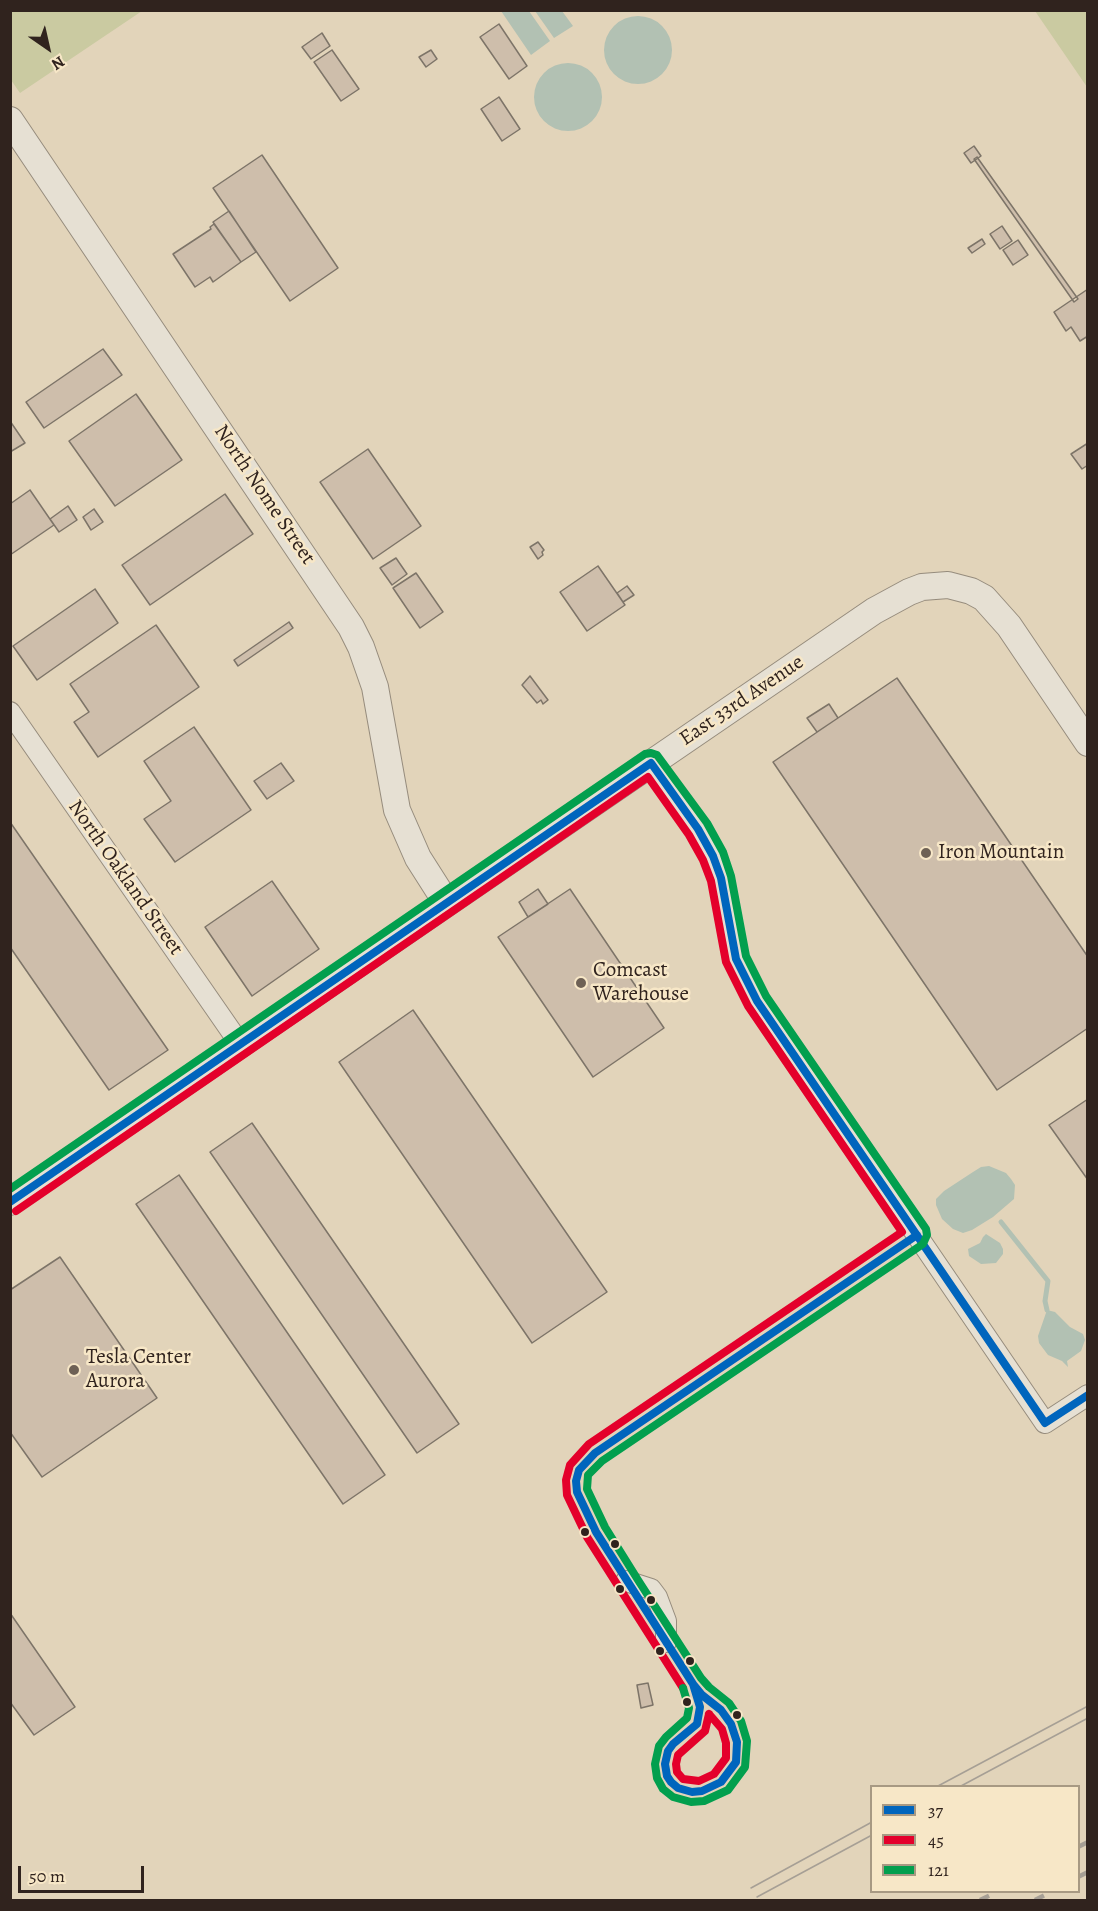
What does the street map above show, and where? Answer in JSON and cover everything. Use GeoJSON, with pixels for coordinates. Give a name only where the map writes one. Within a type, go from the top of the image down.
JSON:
{"type":"FeatureCollection","features":[{"type":"Feature","properties":{"kind":"street","name":"North Nome Street"},"geometry":{"type":"LineString","coordinates":[[10,120],[351,627],[361,647],[375,687],[397,810],[418,858],[446,903]]}},
{"type":"Feature","properties":{"kind":"street","name":"East 33rd Avenue"},"geometry":{"type":"LineString","coordinates":[[10,1202],[874,611],[909,592],[922,587],[948,585],[971,591],[984,598],[996,610],[1088,743]]}},
{"type":"Feature","properties":{"kind":"street","name":"North Oakland Street"},"geometry":{"type":"LineString","coordinates":[[10,712],[240,1044]]}},
{"type":"Feature","properties":{"kind":"street"},"geometry":{"type":"LineString","coordinates":[[651,763],[705,841],[716,861],[736,959],[757,1001],[1045,1423],[1088,1395]]}},
{"type":"Feature","properties":{"kind":"street"},"geometry":{"type":"LineString","coordinates":[[626,1581],[651,1589],[657,1598],[666,1621],[666,1642]]}},
{"type":"Feature","properties":{"kind":"green space"},"geometry":{"type":"Polygon","coordinates":[[[10,11],[142,11],[20,93],[11,80],[10,11]]]}},
{"type":"Feature","properties":{"kind":"green space"},"geometry":{"type":"Polygon","coordinates":[[[1035,11],[1087,11],[1087,87],[1035,11]]]}},
{"type":"Feature","properties":{"kind":"shaded area"},"geometry":{"type":"Polygon","coordinates":[[[501,11],[529,11],[550,41],[531,55],[501,11]]]}},
{"type":"Feature","properties":{"kind":"shaded area"},"geometry":{"type":"Polygon","coordinates":[[[535,11],[562,11],[573,26],[554,38],[535,11]]]}},
{"type":"Feature","properties":{"kind":"shaded area"},"geometry":{"type":"Polygon","coordinates":[[[631,16],[645,16],[657,21],[667,31],[672,50],[667,69],[657,79],[645,84],[631,84],[619,79],[609,69],[604,57],[604,43],[609,31],[619,21],[631,16]]]}},
{"type":"Feature","properties":{"kind":"shaded area"},"geometry":{"type":"Polygon","coordinates":[[[561,63],[575,63],[587,68],[597,78],[602,97],[597,116],[587,126],[575,131],[561,131],[549,126],[539,116],[534,104],[534,90],[539,78],[549,68],[561,63]]]}},
{"type":"Feature","properties":{"kind":"shaded area"},"geometry":{"type":"Polygon","coordinates":[[[989,1166],[1006,1173],[1011,1179],[1015,1185],[1014,1199],[993,1217],[972,1230],[963,1233],[953,1229],[942,1219],[936,1199],[944,1191],[981,1167],[989,1166]]]}},
{"type":"Feature","properties":{"kind":"shaded area"},"geometry":{"type":"Polygon","coordinates":[[[986,1234],[1000,1243],[1003,1249],[1003,1254],[996,1263],[981,1264],[969,1256],[968,1249],[980,1243],[986,1234]]]}},
{"type":"Feature","properties":{"kind":"shaded area"},"geometry":{"type":"Polygon","coordinates":[[[1047,1310],[1055,1312],[1070,1327],[1083,1334],[1085,1340],[1081,1351],[1067,1361],[1068,1367],[1062,1361],[1048,1355],[1039,1343],[1038,1336],[1047,1310]]]}},
{"type":"Feature","properties":{"kind":"building"},"geometry":{"type":"Polygon","coordinates":[[[499,24],[527,66],[509,79],[480,37],[499,24]]]}},
{"type":"Feature","properties":{"kind":"building"},"geometry":{"type":"Polygon","coordinates":[[[322,33],[330,46],[311,59],[302,47],[322,33]]]}},
{"type":"Feature","properties":{"kind":"building"},"geometry":{"type":"Polygon","coordinates":[[[332,50],[359,89],[341,101],[314,62],[332,50]]]}},
{"type":"Feature","properties":{"kind":"building"},"geometry":{"type":"Polygon","coordinates":[[[431,50],[437,59],[426,67],[419,57],[431,50]]]}},
{"type":"Feature","properties":{"kind":"building"},"geometry":{"type":"Polygon","coordinates":[[[499,97],[520,129],[502,141],[481,109],[499,97]]]}},
{"type":"Feature","properties":{"kind":"building"},"geometry":{"type":"Polygon","coordinates":[[[974,146],[981,156],[971,163],[964,153],[974,146]]]}},
{"type":"Feature","properties":{"kind":"building"},"geometry":{"type":"Polygon","coordinates":[[[262,155],[338,268],[290,301],[213,188],[262,155]]]}},
{"type":"Feature","properties":{"kind":"building"},"geometry":{"type":"Polygon","coordinates":[[[977,157],[1078,299],[1074,302],[974,159],[977,157]]]}},
{"type":"Feature","properties":{"kind":"building"},"geometry":{"type":"Polygon","coordinates":[[[229,211],[256,252],[241,262],[213,222],[229,211]]]}},
{"type":"Feature","properties":{"kind":"building"},"geometry":{"type":"Polygon","coordinates":[[[214,224],[241,262],[213,282],[210,277],[195,287],[173,254],[211,229],[210,227],[214,224]]]}},
{"type":"Feature","properties":{"kind":"building"},"geometry":{"type":"Polygon","coordinates":[[[1002,226],[1012,241],[1000,249],[990,234],[1002,226]]]}},
{"type":"Feature","properties":{"kind":"building"},"geometry":{"type":"Polygon","coordinates":[[[982,239],[985,244],[972,253],[968,248],[982,239]]]}},
{"type":"Feature","properties":{"kind":"building"},"geometry":{"type":"Polygon","coordinates":[[[1018,240],[1028,255],[1013,265],[1003,250],[1018,240]]]}},
{"type":"Feature","properties":{"kind":"building"},"geometry":{"type":"Polygon","coordinates":[[[1088,289],[1088,336],[1080,341],[1071,327],[1066,331],[1054,312],[1088,289]]]}},
{"type":"Feature","properties":{"kind":"building"},"geometry":{"type":"Polygon","coordinates":[[[103,349],[122,375],[44,428],[26,402],[103,349]]]}},
{"type":"Feature","properties":{"kind":"building"},"geometry":{"type":"Polygon","coordinates":[[[136,394],[182,460],[115,506],[69,441],[136,394]]]}},
{"type":"Feature","properties":{"kind":"building"},"geometry":{"type":"Polygon","coordinates":[[[10,421],[25,443],[10,452],[10,421]]]}},
{"type":"Feature","properties":{"kind":"building"},"geometry":{"type":"Polygon","coordinates":[[[1088,443],[1088,465],[1082,469],[1071,454],[1088,443]]]}},
{"type":"Feature","properties":{"kind":"building"},"geometry":{"type":"Polygon","coordinates":[[[368,449],[421,526],[373,559],[320,482],[368,449]]]}},
{"type":"Feature","properties":{"kind":"building"},"geometry":{"type":"Polygon","coordinates":[[[30,490],[54,525],[10,555],[10,504],[30,490]]]}},
{"type":"Feature","properties":{"kind":"building"},"geometry":{"type":"Polygon","coordinates":[[[225,494],[253,534],[150,605],[122,565],[225,494]]]}},
{"type":"Feature","properties":{"kind":"building"},"geometry":{"type":"Polygon","coordinates":[[[68,506],[77,520],[59,532],[50,519],[68,506]]]}},
{"type":"Feature","properties":{"kind":"building"},"geometry":{"type":"Polygon","coordinates":[[[94,509],[103,522],[91,530],[83,517],[94,509]]]}},
{"type":"Feature","properties":{"kind":"building"},"geometry":{"type":"Polygon","coordinates":[[[538,542],[544,550],[543,555],[538,559],[530,547],[538,542]]]}},
{"type":"Feature","properties":{"kind":"building"},"geometry":{"type":"Polygon","coordinates":[[[396,558],[407,574],[392,585],[380,568],[396,558]]]}},
{"type":"Feature","properties":{"kind":"building"},"geometry":{"type":"Polygon","coordinates":[[[598,566],[625,605],[587,631],[560,592],[598,566]]]}},
{"type":"Feature","properties":{"kind":"building"},"geometry":{"type":"Polygon","coordinates":[[[416,573],[443,612],[420,628],[393,588],[416,573]]]}},
{"type":"Feature","properties":{"kind":"building"},"geometry":{"type":"Polygon","coordinates":[[[627,586],[634,595],[623,602],[617,593],[627,586]]]}},
{"type":"Feature","properties":{"kind":"building"},"geometry":{"type":"Polygon","coordinates":[[[95,589],[118,623],[37,680],[13,646],[95,589]]]}},
{"type":"Feature","properties":{"kind":"building"},"geometry":{"type":"Polygon","coordinates":[[[289,622],[293,628],[238,666],[234,660],[289,622]]]}},
{"type":"Feature","properties":{"kind":"building"},"geometry":{"type":"Polygon","coordinates":[[[156,625],[199,687],[98,757],[74,722],[89,712],[70,684],[156,625]]]}},
{"type":"Feature","properties":{"kind":"building"},"geometry":{"type":"Polygon","coordinates":[[[530,676],[548,700],[543,704],[541,700],[537,703],[522,685],[530,676]]]}},
{"type":"Feature","properties":{"kind":"building","name":"Iron Mountain"},"geometry":{"type":"Polygon","coordinates":[[[897,678],[1088,957],[1088,1028],[997,1090],[773,762],[897,678]]]}},
{"type":"Feature","properties":{"kind":"building"},"geometry":{"type":"Polygon","coordinates":[[[829,704],[838,718],[817,732],[807,718],[829,704]]]}},
{"type":"Feature","properties":{"kind":"building"},"geometry":{"type":"Polygon","coordinates":[[[194,727],[251,810],[175,862],[144,819],[171,801],[144,761],[194,727]]]}},
{"type":"Feature","properties":{"kind":"building"},"geometry":{"type":"Polygon","coordinates":[[[281,763],[294,781],[267,799],[254,781],[281,763]]]}},
{"type":"Feature","properties":{"kind":"building"},"geometry":{"type":"Polygon","coordinates":[[[10,822],[168,1050],[109,1090],[10,947],[10,822]]]}},
{"type":"Feature","properties":{"kind":"building"},"geometry":{"type":"Polygon","coordinates":[[[272,881],[319,949],[252,996],[205,927],[272,881]]]}},
{"type":"Feature","properties":{"kind":"building"},"geometry":{"type":"Polygon","coordinates":[[[538,889],[548,904],[528,917],[519,902],[538,889]]]}},
{"type":"Feature","properties":{"kind":"building","name":"Comcast Warehouse"},"geometry":{"type":"Polygon","coordinates":[[[570,889],[664,1028],[593,1077],[498,937],[570,889]]]}},
{"type":"Feature","properties":{"kind":"building"},"geometry":{"type":"Polygon","coordinates":[[[413,1010],[607,1292],[532,1343],[339,1062],[413,1010]]]}},
{"type":"Feature","properties":{"kind":"building"},"geometry":{"type":"Polygon","coordinates":[[[1088,1099],[1088,1180],[1049,1125],[1088,1099]]]}},
{"type":"Feature","properties":{"kind":"building"},"geometry":{"type":"Polygon","coordinates":[[[252,1123],[459,1424],[417,1453],[210,1152],[252,1123]]]}},
{"type":"Feature","properties":{"kind":"building"},"geometry":{"type":"Polygon","coordinates":[[[179,1175],[385,1475],[343,1504],[136,1204],[179,1175]]]}},
{"type":"Feature","properties":{"kind":"building","name":"Tesla Center Aurora"},"geometry":{"type":"Polygon","coordinates":[[[60,1257],[157,1398],[42,1477],[10,1432],[10,1290],[60,1257]]]}},
{"type":"Feature","properties":{"kind":"building"},"geometry":{"type":"Polygon","coordinates":[[[10,1613],[75,1707],[34,1735],[10,1702],[10,1613]]]}},
{"type":"Feature","properties":{"kind":"building"},"geometry":{"type":"Polygon","coordinates":[[[648,1683],[653,1705],[641,1708],[637,1685],[648,1683]]]}},
{"type":"Feature","properties":{"kind":"waterway"},"geometry":{"type":"LineString","coordinates":[[1001,1222],[1048,1281],[1045,1301],[1047,1310]]}},
{"type":"Feature","properties":{"kind":"tram line"},"geometry":{"type":"LineString","coordinates":[[940,1785],[1088,1706]]}},
{"type":"Feature","properties":{"kind":"tram line"},"geometry":{"type":"LineString","coordinates":[[963,1785],[1088,1718]]}},
{"type":"Feature","properties":{"kind":"tram line"},"geometry":{"type":"LineString","coordinates":[[751,1888],[870,1823]]}},
{"type":"Feature","properties":{"kind":"tram line"},"geometry":{"type":"LineString","coordinates":[[757,1897],[870,1836]]}},
{"type":"Feature","properties":{"kind":"railway"},"geometry":{"type":"LineString","coordinates":[[1080,1846],[1088,1842]]}},
{"type":"Feature","properties":{"kind":"railway"},"geometry":{"type":"LineString","coordinates":[[1080,1876],[1088,1872]]}},
{"type":"Feature","properties":{"kind":"railway"},"geometry":{"type":"LineString","coordinates":[[980,1900],[995,1893]]}},
{"type":"Feature","properties":{"kind":"railway"},"geometry":{"type":"LineString","coordinates":[[1035,1900],[1049,1893]]}},
{"type":"Feature","properties":{"kind":"transit line","name":"121"},"geometry":{"type":"LineString","coordinates":[[10,1189],[645,754],[657,755],[707,823],[723,852],[731,876],[746,956],[766,996],[926,1229],[927,1235],[923,1244],[602,1461],[588,1475],[587,1489],[605,1527],[701,1678],[729,1703],[741,1721],[747,1741],[745,1767],[728,1790],[704,1801],[691,1802],[673,1797],[663,1789],[657,1778],[655,1764],[659,1746],[687,1718],[689,1708],[683,1688]]}},
{"type":"Feature","properties":{"kind":"transit line","name":"37"},"geometry":{"type":"LineString","coordinates":[[10,1202],[651,763],[698,829],[713,856],[721,878],[736,959],[757,1001],[1045,1423],[1088,1395]]}},
{"type":"Feature","properties":{"kind":"transit line","name":"45"},"geometry":{"type":"LineString","coordinates":[[16,1211],[648,777],[689,835],[703,860],[711,881],[726,962],[748,1006],[902,1232],[589,1444],[570,1465],[566,1480],[567,1495],[587,1537],[683,1688]]}},
{"type":"Feature","properties":{"kind":"transit line","name":"37"},"geometry":{"type":"LineString","coordinates":[[693,1684],[596,1532],[577,1492],[576,1481],[579,1470],[595,1453],[917,1235]]}},
{"type":"Feature","properties":{"kind":"transit line","name":"37"},"geometry":{"type":"LineString","coordinates":[[693,1684],[702,1695],[721,1710],[731,1724],[737,1742],[736,1762],[721,1782],[702,1791],[692,1792],[678,1788],[671,1782],[667,1776],[665,1764],[668,1751],[673,1744],[697,1724],[700,1707],[693,1684]]}},
{"type":"Feature","properties":{"kind":"transit line","name":"45"},"geometry":{"type":"LineString","coordinates":[[709,1714],[722,1729],[726,1743],[726,1758],[714,1774],[699,1781],[683,1779],[677,1772],[678,1755],[705,1731],[709,1714]]}},
{"type":"Feature","properties":{"kind":"place","name":"Iron Mountain"},"geometry":{"type":"Point","coordinates":[926,853]}},
{"type":"Feature","properties":{"kind":"place","name":"Comcast Warehouse"},"geometry":{"type":"Point","coordinates":[581,983]}},
{"type":"Feature","properties":{"kind":"place","name":"Tesla Center Aurora"},"geometry":{"type":"Point","coordinates":[74,1370]}}]}
